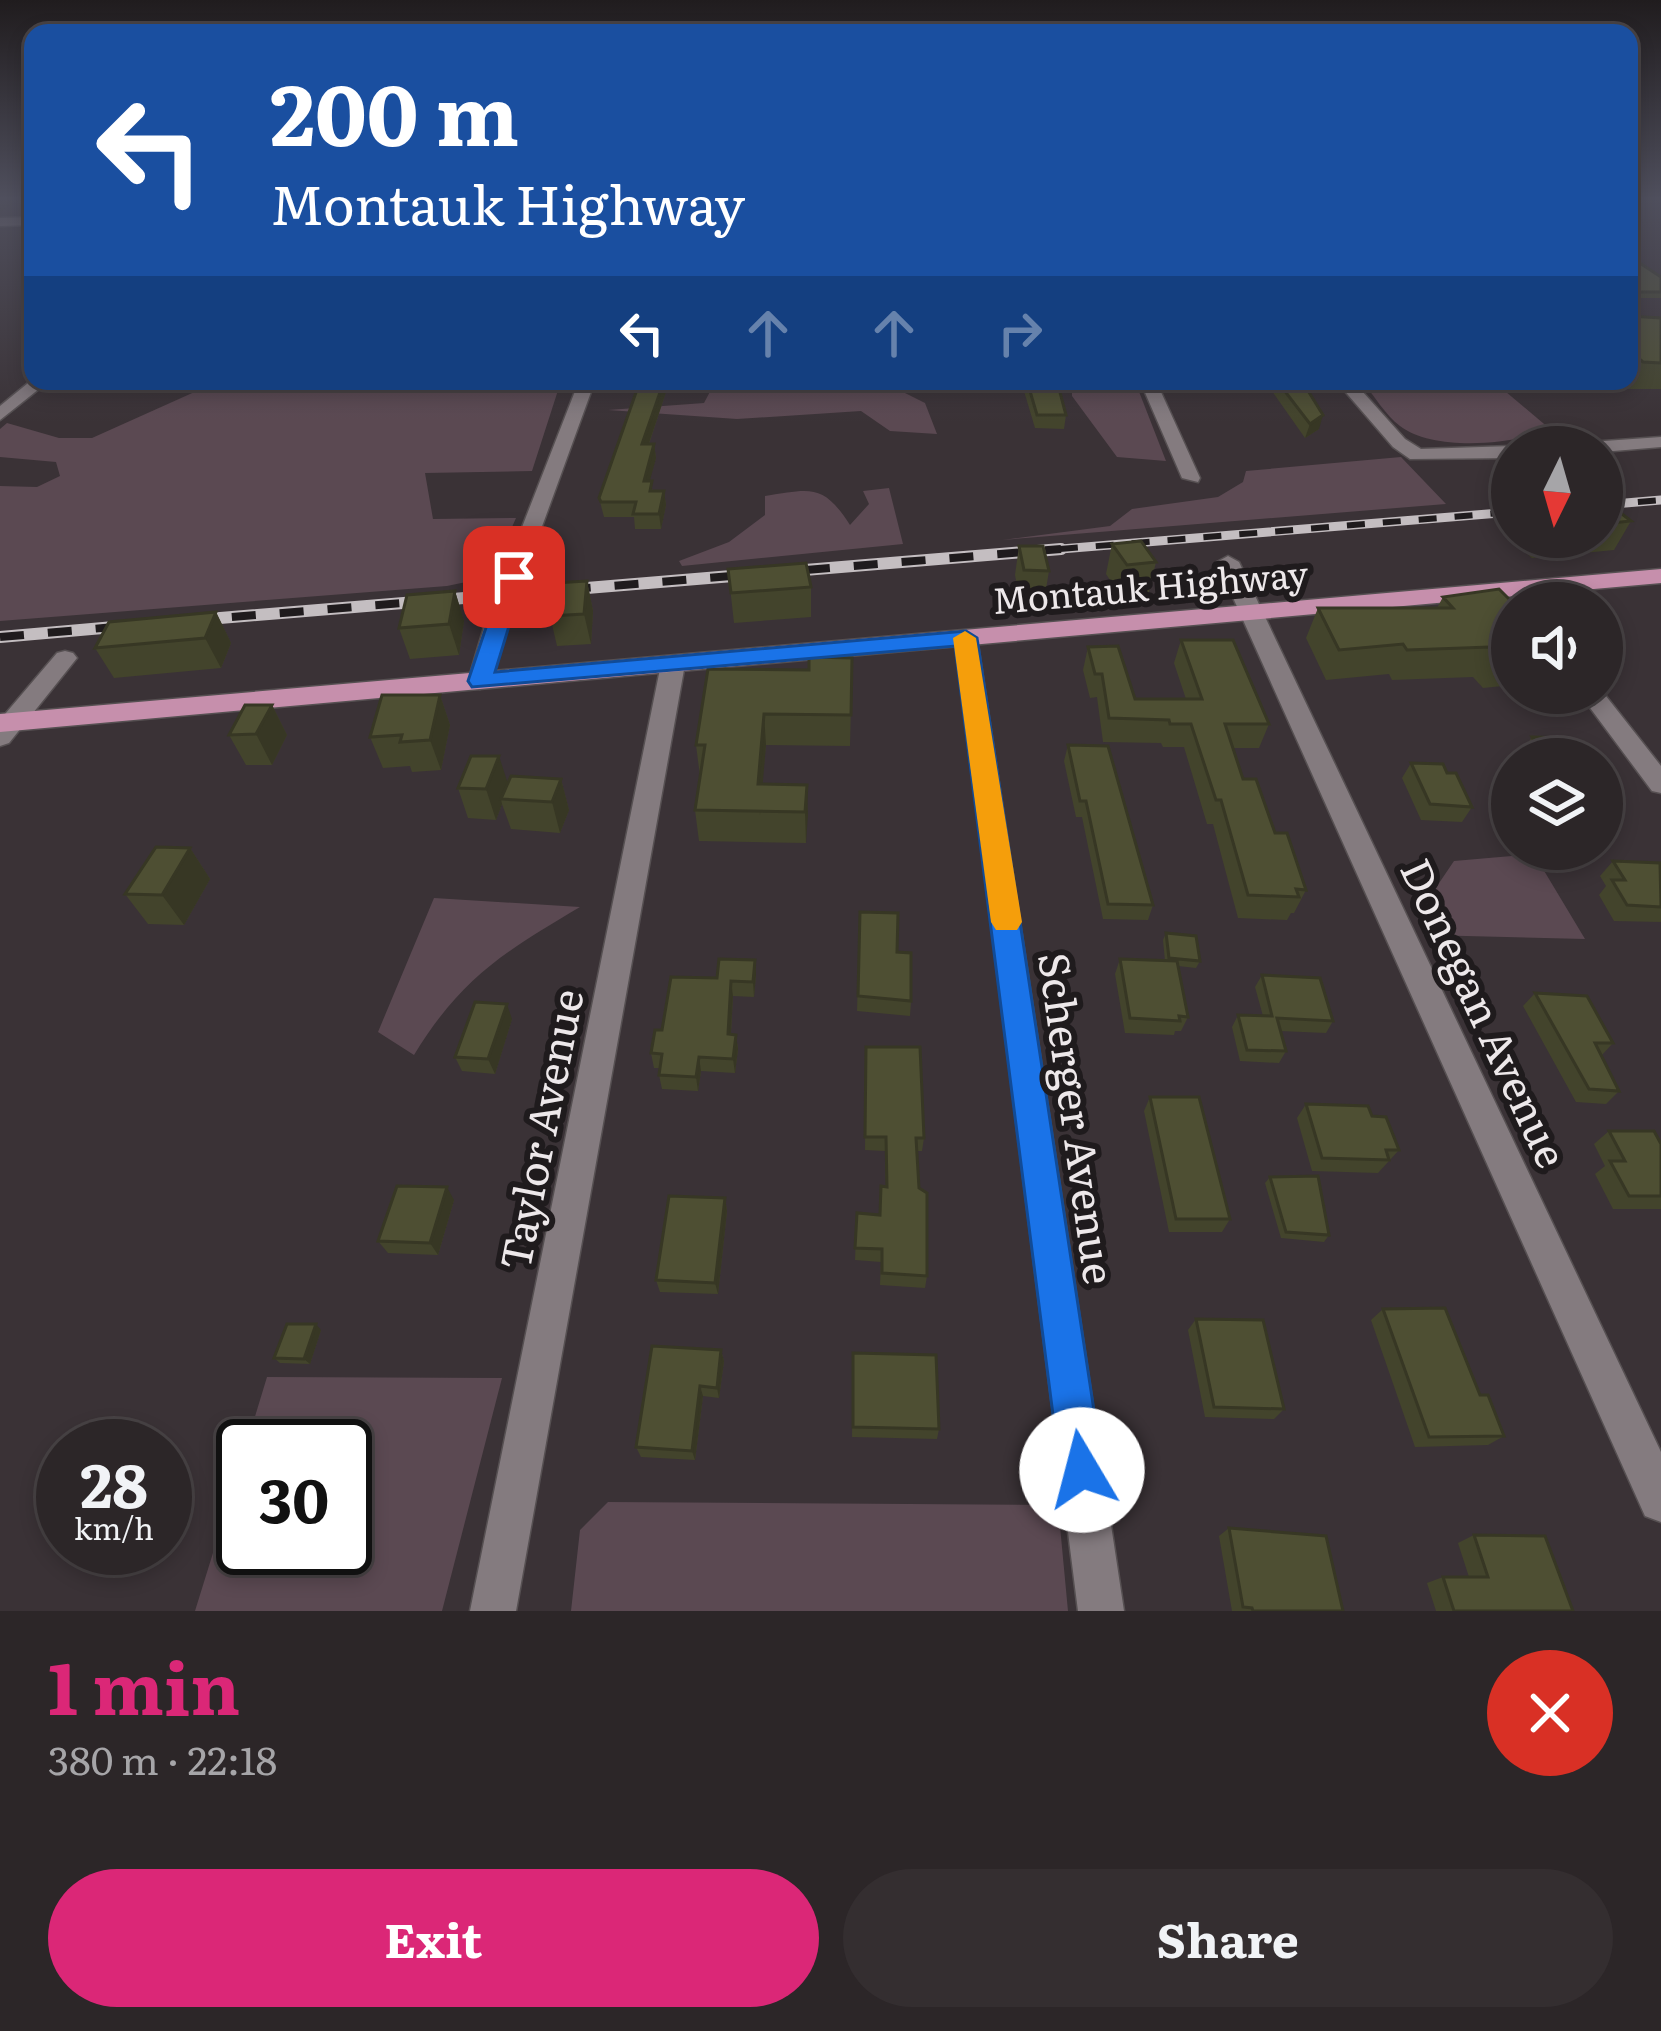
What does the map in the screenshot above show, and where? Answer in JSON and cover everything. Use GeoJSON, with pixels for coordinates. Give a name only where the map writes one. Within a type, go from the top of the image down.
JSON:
{"type":"FeatureCollection","features":[{"type":"Feature","properties":{"kind":"main road","name":"Montauk Highway"},"geometry":{"type":"LineString","coordinates":[[1618,582],[1661,576]]}},
{"type":"Feature","properties":{"kind":"main road","name":"Montauk Highway"},"geometry":{"type":"LineString","coordinates":[[4,728],[1252,612],[1491,598]]}},
{"type":"Feature","properties":{"kind":"street"},"geometry":{"type":"LineString","coordinates":[[0,415],[30,390]]}},
{"type":"Feature","properties":{"kind":"street"},"geometry":{"type":"LineString","coordinates":[[481,681],[502,605],[584,390]]}},
{"type":"Feature","properties":{"kind":"street"},"geometry":{"type":"LineString","coordinates":[[1152,390],[1191,478]]}},
{"type":"Feature","properties":{"kind":"street"},"geometry":{"type":"LineString","coordinates":[[1352,390],[1399,443],[1417,455],[1491,453]]}},
{"type":"Feature","properties":{"kind":"street"},"geometry":{"type":"LineString","coordinates":[[1623,445],[1661,442]]}},
{"type":"Feature","properties":{"kind":"street","name":"Donegan Avenue"},"geometry":{"type":"LineString","coordinates":[[1228,562],[1661,1499]]}},
{"type":"Feature","properties":{"kind":"street","name":"Scherger Avenue"},"geometry":{"type":"LineString","coordinates":[[966,638],[1101,1611]]}},
{"type":"Feature","properties":{"kind":"street"},"geometry":{"type":"LineString","coordinates":[[4,728],[65,658]]}},
{"type":"Feature","properties":{"kind":"street","name":"Taylor Avenue"},"geometry":{"type":"LineString","coordinates":[[493,1611],[673,664]]}},
{"type":"Feature","properties":{"kind":"street"},"geometry":{"type":"LineString","coordinates":[[1607,714],[1661,784]]}},
{"type":"Feature","properties":{"kind":"shaded area"},"geometry":{"type":"Polygon","coordinates":[[[199,390],[558,390],[532,471],[425,473],[433,519],[516,518],[490,577],[447,586],[0,621],[0,486],[37,487],[60,476],[56,462],[0,457],[0,429],[7,423],[59,438],[92,438],[199,390]]]}},
{"type":"Feature","properties":{"kind":"shaded area"},"geometry":{"type":"Polygon","coordinates":[[[711,390],[899,390],[925,403],[937,434],[890,431],[861,411],[737,419],[608,410],[704,403],[711,390]]]}},
{"type":"Feature","properties":{"kind":"shaded area"},"geometry":{"type":"Polygon","coordinates":[[[1072,390],[1138,390],[1166,461],[1117,457],[1072,390]]]}},
{"type":"Feature","properties":{"kind":"shaded area"},"geometry":{"type":"Polygon","coordinates":[[[1369,390],[1504,390],[1546,426],[1491,426],[1491,442],[1453,443],[1415,434],[1395,421],[1369,390]]]}},
{"type":"Feature","properties":{"kind":"shaded area"},"geometry":{"type":"Polygon","coordinates":[[[1401,457],[1446,504],[1002,540],[1110,526],[1132,509],[1218,497],[1243,482],[1246,471],[1401,457]]]}},
{"type":"Feature","properties":{"kind":"shaded area"},"geometry":{"type":"Polygon","coordinates":[[[889,488],[903,544],[682,566],[679,561],[729,542],[765,515],[765,496],[815,492],[832,502],[850,525],[869,504],[863,491],[889,488]]]}},
{"type":"Feature","properties":{"kind":"shaded area"},"geometry":{"type":"Polygon","coordinates":[[[1491,858],[1491,870],[1544,870],[1585,939],[1425,935],[1433,892],[1454,861],[1491,858]]]}},
{"type":"Feature","properties":{"kind":"shaded area"},"geometry":{"type":"Polygon","coordinates":[[[434,898],[580,907],[486,969],[449,1006],[414,1055],[378,1032],[434,898]]]}},
{"type":"Feature","properties":{"kind":"shaded area"},"geometry":{"type":"Polygon","coordinates":[[[267,1377],[502,1378],[442,1611],[195,1611],[216,1543],[216,1575],[372,1575],[372,1419],[254,1419],[267,1377]]]}},
{"type":"Feature","properties":{"kind":"shaded area"},"geometry":{"type":"Polygon","coordinates":[[[608,1502],[1058,1505],[1068,1611],[571,1611],[580,1530],[608,1502]]]}},
{"type":"Feature","properties":{"kind":"building"},"geometry":{"type":"Polygon","coordinates":[[[1638,272],[1661,277],[1661,292],[1638,292],[1638,272]]]}},
{"type":"Feature","properties":{"kind":"building"},"geometry":{"type":"Polygon","coordinates":[[[1638,317],[1661,318],[1661,363],[1638,358],[1638,317]]]}},
{"type":"Feature","properties":{"kind":"building"},"geometry":{"type":"Polygon","coordinates":[[[637,390],[661,390],[642,444],[654,444],[644,481],[652,481],[650,491],[664,491],[659,514],[633,514],[636,502],[601,502],[637,390]]]}},
{"type":"Feature","properties":{"kind":"building"},"geometry":{"type":"Polygon","coordinates":[[[1030,390],[1059,390],[1066,415],[1037,415],[1030,390]]]}},
{"type":"Feature","properties":{"kind":"building"},"geometry":{"type":"Polygon","coordinates":[[[1284,390],[1308,390],[1323,415],[1310,424],[1284,390]]]}},
{"type":"Feature","properties":{"kind":"building"},"geometry":{"type":"Polygon","coordinates":[[[1141,541],[1156,562],[1127,565],[1112,544],[1141,541]]]}},
{"type":"Feature","properties":{"kind":"building"},"geometry":{"type":"Polygon","coordinates":[[[1019,546],[1043,546],[1049,571],[1024,570],[1019,546]]]}},
{"type":"Feature","properties":{"kind":"building"},"geometry":{"type":"Polygon","coordinates":[[[806,563],[811,587],[731,593],[728,569],[806,563]]]}},
{"type":"Feature","properties":{"kind":"building"},"geometry":{"type":"Polygon","coordinates":[[[587,581],[584,614],[550,616],[554,583],[587,581]]]}},
{"type":"Feature","properties":{"kind":"building"},"geometry":{"type":"Polygon","coordinates":[[[1491,590],[1491,648],[1407,650],[1403,644],[1339,650],[1318,608],[1453,608],[1443,597],[1491,590]]]}},
{"type":"Feature","properties":{"kind":"building"},"geometry":{"type":"Polygon","coordinates":[[[455,591],[449,624],[399,628],[407,595],[455,591]]]}},
{"type":"Feature","properties":{"kind":"building"},"geometry":{"type":"Polygon","coordinates":[[[216,612],[205,638],[95,648],[109,622],[216,612]]]}},
{"type":"Feature","properties":{"kind":"building"},"geometry":{"type":"Polygon","coordinates":[[[1181,640],[1233,640],[1269,724],[1225,724],[1243,779],[1256,779],[1275,833],[1287,833],[1306,890],[1296,889],[1299,897],[1248,895],[1221,800],[1216,800],[1191,724],[1109,718],[1102,674],[1095,674],[1088,647],[1118,646],[1135,699],[1202,699],[1181,640]]]}},
{"type":"Feature","properties":{"kind":"building"},"geometry":{"type":"Polygon","coordinates":[[[809,657],[852,658],[851,715],[764,714],[758,784],[807,785],[805,812],[695,810],[705,745],[696,745],[708,669],[809,670],[809,657]]]}},
{"type":"Feature","properties":{"kind":"building"},"geometry":{"type":"Polygon","coordinates":[[[382,695],[440,695],[430,740],[370,737],[382,695]]]}},
{"type":"Feature","properties":{"kind":"building"},"geometry":{"type":"Polygon","coordinates":[[[245,705],[272,705],[256,734],[229,735],[245,705]]]}},
{"type":"Feature","properties":{"kind":"building"},"geometry":{"type":"Polygon","coordinates":[[[1068,745],[1108,746],[1153,905],[1108,904],[1086,801],[1080,801],[1068,745]]]}},
{"type":"Feature","properties":{"kind":"building"},"geometry":{"type":"Polygon","coordinates":[[[471,756],[499,756],[486,789],[458,788],[471,756]]]}},
{"type":"Feature","properties":{"kind":"building"},"geometry":{"type":"Polygon","coordinates":[[[1411,763],[1443,764],[1447,773],[1456,773],[1472,807],[1430,804],[1411,763]]]}},
{"type":"Feature","properties":{"kind":"building"},"geometry":{"type":"Polygon","coordinates":[[[511,776],[561,779],[552,802],[501,799],[511,776]]]}},
{"type":"Feature","properties":{"kind":"building"},"geometry":{"type":"Polygon","coordinates":[[[156,847],[190,848],[162,895],[125,894],[156,847]]]}},
{"type":"Feature","properties":{"kind":"building"},"geometry":{"type":"Polygon","coordinates":[[[1623,861],[1660,863],[1661,907],[1627,905],[1612,880],[1625,880],[1619,870],[1623,870],[1623,861]]]}},
{"type":"Feature","properties":{"kind":"building"},"geometry":{"type":"Polygon","coordinates":[[[860,912],[898,913],[897,952],[911,953],[911,1001],[858,996],[860,912]]]}},
{"type":"Feature","properties":{"kind":"building"},"geometry":{"type":"Polygon","coordinates":[[[1166,933],[1196,936],[1200,961],[1169,958],[1166,933]]]}},
{"type":"Feature","properties":{"kind":"building"},"geometry":{"type":"Polygon","coordinates":[[[719,959],[755,960],[753,982],[731,981],[728,1034],[736,1035],[733,1059],[699,1057],[696,1077],[659,1075],[662,1054],[651,1053],[655,1030],[662,1030],[671,977],[717,978],[719,959]]]}},
{"type":"Feature","properties":{"kind":"building"},"geometry":{"type":"Polygon","coordinates":[[[1120,959],[1177,961],[1188,1017],[1179,1016],[1180,1021],[1130,1018],[1120,959]]]}},
{"type":"Feature","properties":{"kind":"building"},"geometry":{"type":"Polygon","coordinates":[[[1262,975],[1320,978],[1333,1021],[1277,1018],[1286,1051],[1247,1050],[1238,1015],[1272,1016],[1262,975]]]}},
{"type":"Feature","properties":{"kind":"building"},"geometry":{"type":"Polygon","coordinates":[[[1535,993],[1587,996],[1613,1043],[1595,1043],[1619,1091],[1589,1089],[1535,993]]]}},
{"type":"Feature","properties":{"kind":"building"},"geometry":{"type":"Polygon","coordinates":[[[475,1002],[507,1004],[488,1059],[455,1057],[475,1002]]]}},
{"type":"Feature","properties":{"kind":"building"},"geometry":{"type":"Polygon","coordinates":[[[866,1047],[920,1047],[924,1138],[916,1138],[919,1188],[927,1193],[927,1276],[882,1273],[882,1249],[855,1248],[857,1213],[880,1215],[881,1186],[887,1187],[886,1137],[865,1137],[866,1047]]]}},
{"type":"Feature","properties":{"kind":"building"},"geometry":{"type":"Polygon","coordinates":[[[1150,1097],[1199,1097],[1230,1219],[1176,1219],[1150,1097]]]}},
{"type":"Feature","properties":{"kind":"building"},"geometry":{"type":"Polygon","coordinates":[[[1306,1104],[1368,1106],[1372,1116],[1386,1117],[1399,1150],[1386,1150],[1389,1160],[1322,1158],[1306,1104]]]}},
{"type":"Feature","properties":{"kind":"building"},"geometry":{"type":"Polygon","coordinates":[[[1609,1131],[1654,1131],[1661,1144],[1661,1196],[1629,1196],[1610,1161],[1625,1161],[1609,1131]]]}},
{"type":"Feature","properties":{"kind":"building"},"geometry":{"type":"Polygon","coordinates":[[[1318,1176],[1329,1235],[1286,1232],[1270,1177],[1318,1176]]]}},
{"type":"Feature","properties":{"kind":"building"},"geometry":{"type":"Polygon","coordinates":[[[397,1186],[447,1187],[430,1243],[378,1241],[397,1186]]]}},
{"type":"Feature","properties":{"kind":"building"},"geometry":{"type":"Polygon","coordinates":[[[669,1196],[725,1198],[715,1283],[656,1280],[669,1196]]]}},
{"type":"Feature","properties":{"kind":"building"},"geometry":{"type":"Polygon","coordinates":[[[1445,1308],[1480,1395],[1488,1395],[1504,1436],[1429,1437],[1383,1309],[1445,1308]]]}},
{"type":"Feature","properties":{"kind":"building"},"geometry":{"type":"Polygon","coordinates":[[[1196,1319],[1263,1320],[1284,1409],[1214,1407],[1196,1319]]]}},
{"type":"Feature","properties":{"kind":"building"},"geometry":{"type":"Polygon","coordinates":[[[287,1324],[316,1324],[304,1359],[274,1358],[287,1324]]]}},
{"type":"Feature","properties":{"kind":"building"},"geometry":{"type":"Polygon","coordinates":[[[652,1346],[721,1350],[717,1388],[700,1386],[692,1451],[636,1447],[652,1346]]]}},
{"type":"Feature","properties":{"kind":"building"},"geometry":{"type":"Polygon","coordinates":[[[853,1353],[936,1355],[939,1429],[853,1427],[853,1353]]]}},
{"type":"Feature","properties":{"kind":"building"},"geometry":{"type":"Polygon","coordinates":[[[1229,1528],[1326,1536],[1343,1611],[1243,1607],[1229,1528]]]}},
{"type":"Feature","properties":{"kind":"building"},"geometry":{"type":"Polygon","coordinates":[[[1474,1535],[1545,1536],[1573,1611],[1454,1611],[1443,1577],[1488,1577],[1474,1535]]]}},
{"type":"Feature","properties":{"kind":"railway"},"geometry":{"type":"LineString","coordinates":[[1623,503],[1661,500]]}},
{"type":"Feature","properties":{"kind":"railway"},"geometry":{"type":"LineString","coordinates":[[1024,552],[1491,514]]}},
{"type":"Feature","properties":{"kind":"railway"},"geometry":{"type":"LineString","coordinates":[[184,621],[1061,549]]}},
{"type":"Feature","properties":{"kind":"railway"},"geometry":{"type":"LineString","coordinates":[[0,637],[137,625]]}},
{"type":"Feature","properties":{"kind":"slow traffic"},"geometry":{"type":"LineString","coordinates":[[965,638],[1006,922]]}},
{"type":"Feature","properties":{"kind":"route"},"geometry":{"type":"LineString","coordinates":[[514,577],[481,681],[966,638],[1082,1470]]}}]}
